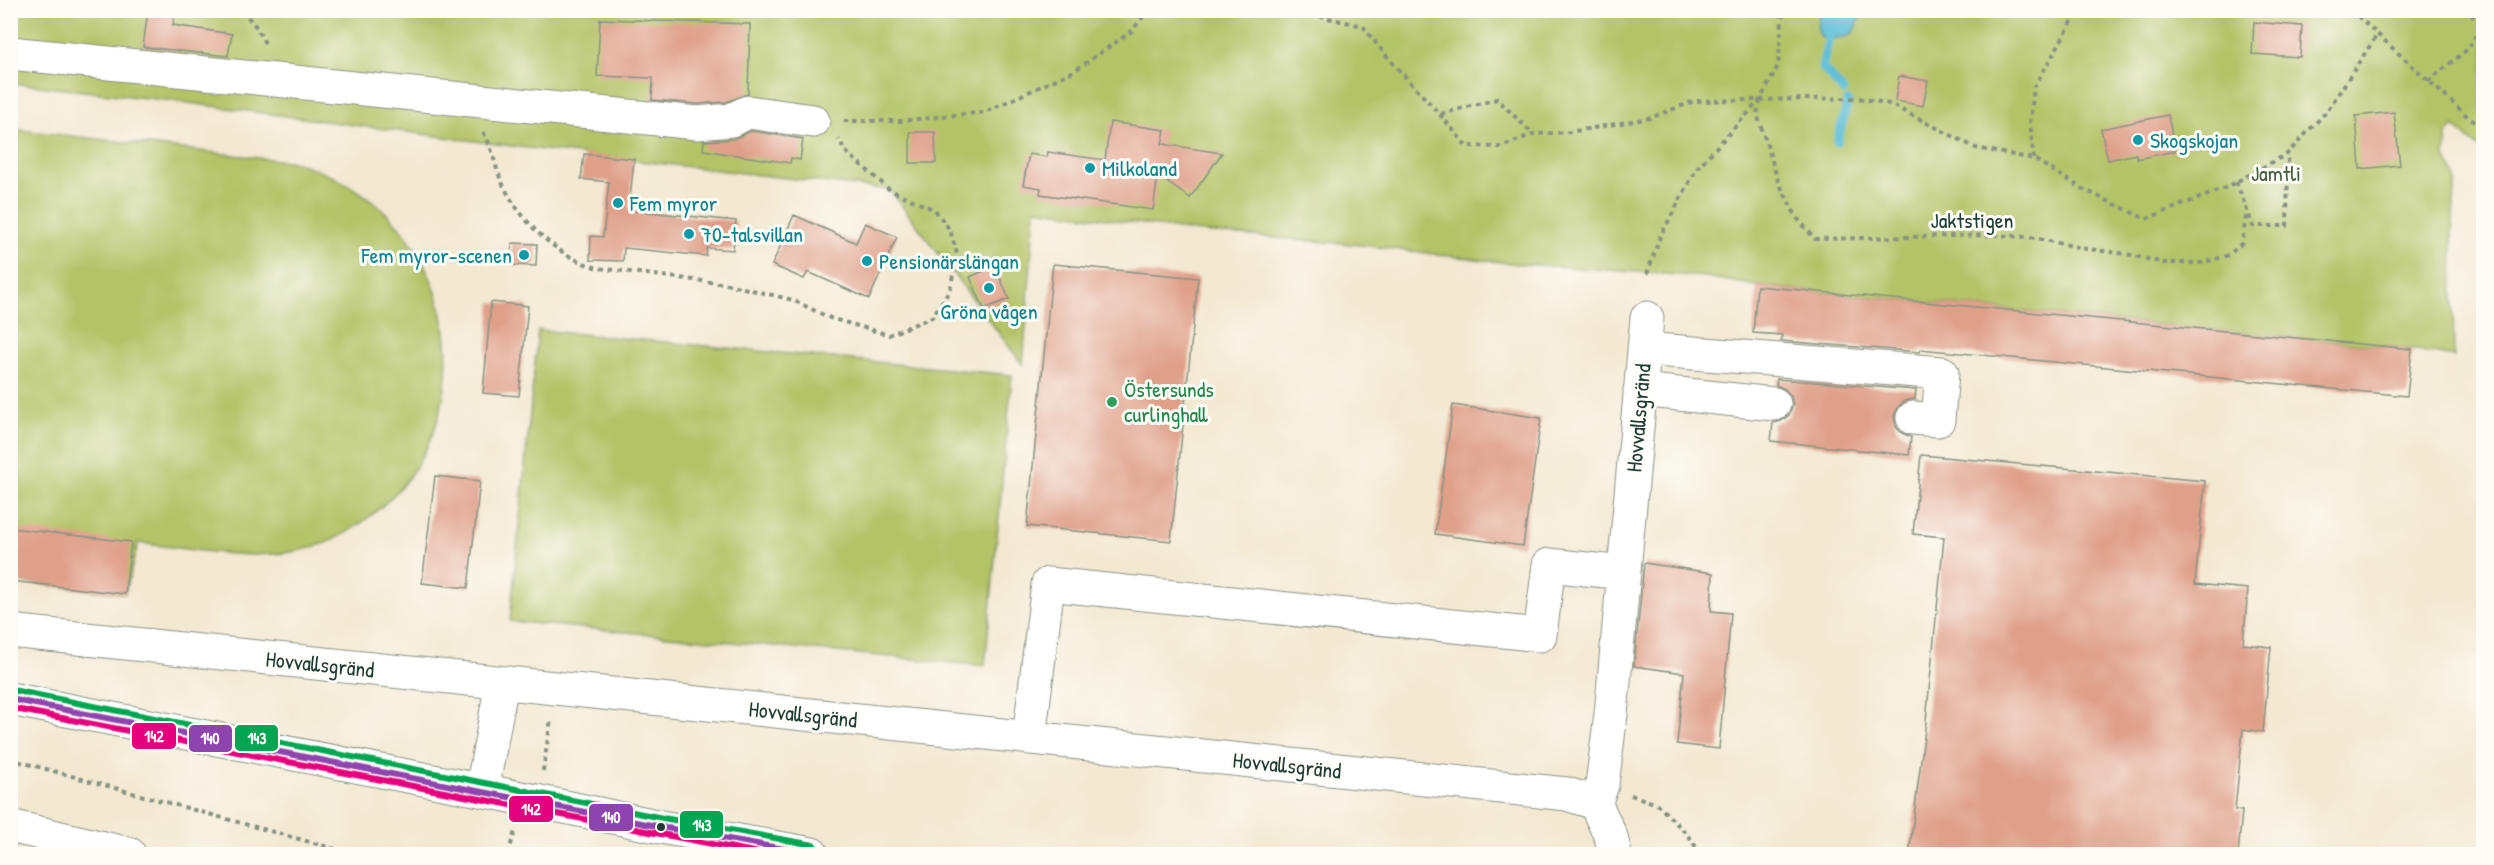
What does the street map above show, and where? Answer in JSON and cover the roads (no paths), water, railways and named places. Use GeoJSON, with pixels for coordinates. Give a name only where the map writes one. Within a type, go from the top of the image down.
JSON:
{"type":"FeatureCollection","features":[{"type":"Feature","properties":{"kind":"street"},"geometry":{"type":"LineString","coordinates":[[10,53],[697,123],[730,120],[748,112],[813,121]]}},
{"type":"Feature","properties":{"kind":"street","name":"Hovvallsgränd"},"geometry":{"type":"LineString","coordinates":[[10,631],[1567,794],[1595,803],[1602,785],[1645,334],[1942,373],[1938,420],[1913,418]]}},
{"type":"Feature","properties":{"kind":"street"},"geometry":{"type":"LineString","coordinates":[[1640,390],[1774,404]]}},
{"type":"Feature","properties":{"kind":"street"},"geometry":{"type":"LineString","coordinates":[[1029,738],[1048,584],[1540,635],[1549,565],[1624,573]]}},
{"type":"Feature","properties":{"kind":"street"},"geometry":{"type":"LineString","coordinates":[[483,790],[502,682]]}},
{"type":"Feature","properties":{"kind":"street"},"geometry":{"type":"LineString","coordinates":[[10,699],[812,855]]}},
{"type":"Feature","properties":{"kind":"street"},"geometry":{"type":"LineString","coordinates":[[1595,803],[1611,837],[1615,855]]}},
{"type":"Feature","properties":{"kind":"street"},"geometry":{"type":"LineString","coordinates":[[10,826],[129,855]]}},
{"type":"Feature","properties":{"kind":"water"},"geometry":{"type":"Polygon","coordinates":[[[1819,10],[1869,11],[1860,18],[1853,33],[1845,37],[1822,38],[1817,27],[1819,10]]]}},
{"type":"Feature","properties":{"kind":"waterway"},"geometry":{"type":"LineString","coordinates":[[1829,38],[1822,67],[1843,91]]}},
{"type":"Feature","properties":{"kind":"waterway"},"geometry":{"type":"LineString","coordinates":[[1837,142],[1848,101]]}},
{"type":"Feature","properties":{"kind":"place","name":"Skogskojan"},"geometry":{"type":"Point","coordinates":[2138,140]}},
{"type":"Feature","properties":{"kind":"place","name":"Milkoland"},"geometry":{"type":"Point","coordinates":[1090,168]}},
{"type":"Feature","properties":{"kind":"place","name":"Fem myror"},"geometry":{"type":"Point","coordinates":[618,203]}},
{"type":"Feature","properties":{"kind":"place","name":"70-talsvillan"},"geometry":{"type":"Point","coordinates":[689,234]}},
{"type":"Feature","properties":{"kind":"place","name":"Fem myror-scenen"},"geometry":{"type":"Point","coordinates":[524,255]}},
{"type":"Feature","properties":{"kind":"place","name":"Pensionärslängan"},"geometry":{"type":"Point","coordinates":[867,261]}},
{"type":"Feature","properties":{"kind":"place","name":"Gröna vågen"},"geometry":{"type":"Point","coordinates":[989,288]}},
{"type":"Feature","properties":{"kind":"place","name":"Östersunds curlinghall"},"geometry":{"type":"Point","coordinates":[1112,402]}},
{"type":"Feature","properties":{"kind":"park label","name":"Jamtli"},"geometry":{"type":"Point","coordinates":[2276,173]}}]}
